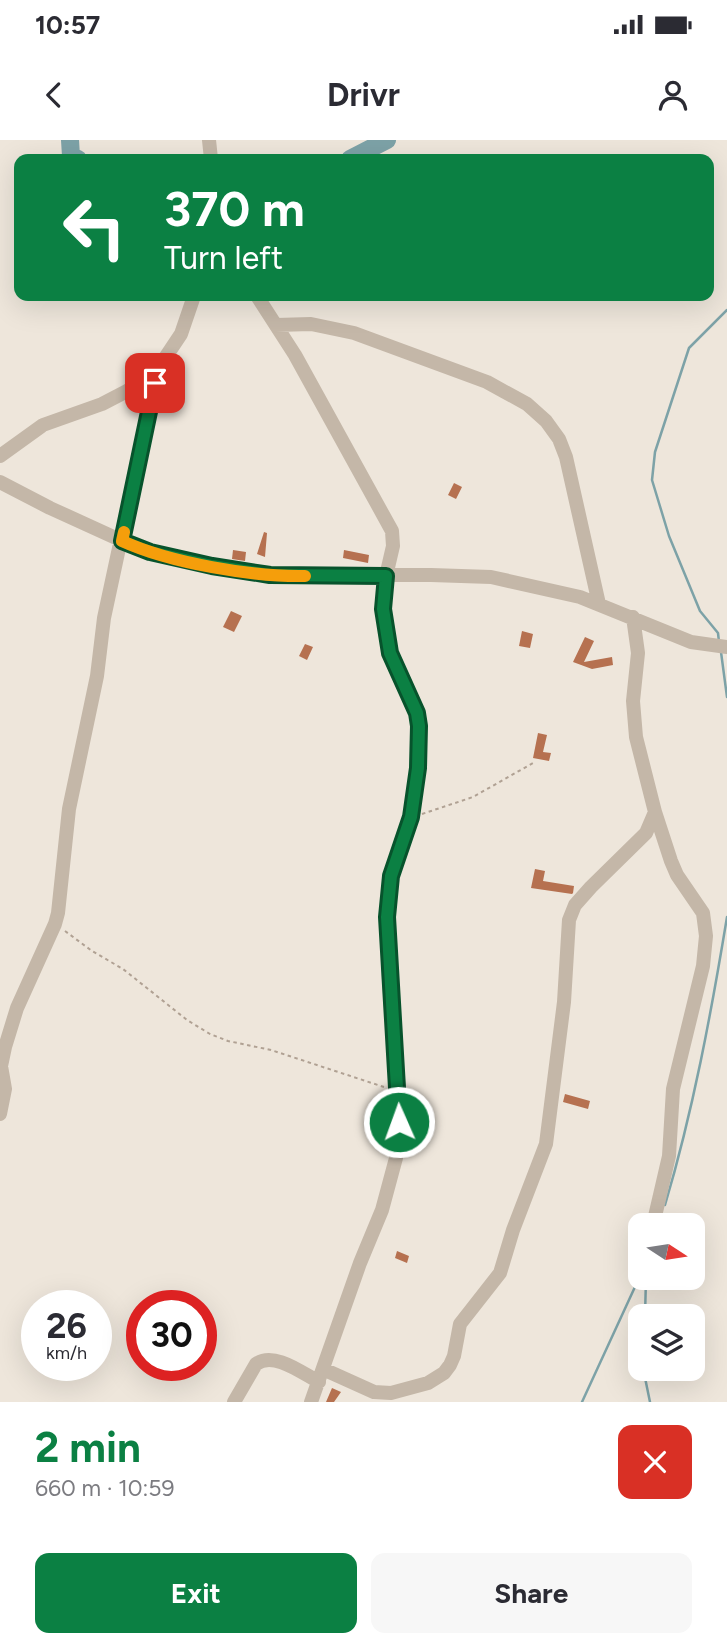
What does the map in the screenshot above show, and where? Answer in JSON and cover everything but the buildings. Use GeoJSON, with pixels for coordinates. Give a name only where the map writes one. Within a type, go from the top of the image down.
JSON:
{"type":"FeatureCollection","features":[{"type":"Feature","properties":{"kind":"street"},"geometry":{"type":"LineString","coordinates":[[0,456],[43,425],[102,404],[127,391],[159,367],[181,334],[192,301]]}},
{"type":"Feature","properties":{"kind":"street"},"geometry":{"type":"LineString","coordinates":[[260,301],[317,395],[392,531],[393,546],[386,576],[383,609],[390,653],[417,713],[419,726],[418,768],[411,817],[391,876],[387,917],[399,1122],[396,1158],[389,1188],[311,1402]]}},
{"type":"Feature","properties":{"kind":"street"},"geometry":{"type":"LineString","coordinates":[[276,325],[311,324],[354,333],[487,382],[527,404],[546,421],[559,439],[566,457],[599,604]]}},
{"type":"Feature","properties":{"kind":"street"},"geometry":{"type":"LineString","coordinates":[[0,1114],[5,1089],[1,1066],[5,1047],[18,1009],[55,924],[69,809],[100,661],[104,618],[159,367]]}},
{"type":"Feature","properties":{"kind":"street"},"geometry":{"type":"LineString","coordinates":[[0,482],[50,508],[150,552],[270,575],[491,577],[599,604],[691,642],[727,647]]}},
{"type":"Feature","properties":{"kind":"street"},"geometry":{"type":"LineString","coordinates":[[633,617],[638,653],[633,701],[636,737],[655,812],[677,875],[703,914],[706,936],[703,966],[673,1089],[669,1156],[656,1213]]}},
{"type":"Feature","properties":{"kind":"street"},"geometry":{"type":"LineString","coordinates":[[234,1402],[256,1364],[262,1360],[274,1360],[374,1392],[391,1393],[428,1383],[444,1373],[450,1365],[460,1324],[500,1273],[513,1230],[546,1144],[564,1002],[569,919],[575,905],[591,887],[646,833],[655,812]]}},
{"type":"Feature","properties":{"kind":"path"},"geometry":{"type":"LineString","coordinates":[[411,817],[453,806],[533,764]]}},
{"type":"Feature","properties":{"kind":"path"},"geometry":{"type":"LineString","coordinates":[[55,924],[98,955],[123,969],[187,1020],[210,1034],[228,1041],[271,1049],[397,1091]]}},
{"type":"Feature","properties":{"kind":"waterway"},"geometry":{"type":"LineString","coordinates":[[70,140],[71,154]]}},
{"type":"Feature","properties":{"kind":"waterway"},"geometry":{"type":"LineString","coordinates":[[360,154],[387,140]]}},
{"type":"Feature","properties":{"kind":"waterway"},"geometry":{"type":"LineString","coordinates":[[719,642],[718,633],[700,611],[669,536],[652,480],[655,452],[689,348],[727,310]]}},
{"type":"Feature","properties":{"kind":"waterway"},"geometry":{"type":"LineString","coordinates":[[721,652],[727,697]]}},
{"type":"Feature","properties":{"kind":"waterway"},"geometry":{"type":"LineString","coordinates":[[665,1205],[701,1062],[727,917]]}},
{"type":"Feature","properties":{"kind":"waterway"},"geometry":{"type":"LineString","coordinates":[[582,1402],[634,1290]]}},
{"type":"Feature","properties":{"kind":"waterway"},"geometry":{"type":"LineString","coordinates":[[645,1304],[646,1290]]}},
{"type":"Feature","properties":{"kind":"waterway"},"geometry":{"type":"LineString","coordinates":[[646,1381],[650,1402]]}},
{"type":"Feature","properties":{"kind":"slow traffic"},"geometry":{"type":"LineString","coordinates":[[124,532],[122,541],[150,552],[270,575],[305,576]]}},
{"type":"Feature","properties":{"kind":"route"},"geometry":{"type":"LineString","coordinates":[[155,383],[122,541],[150,552],[270,575],[386,576],[383,609],[387,642],[395,667],[417,713],[419,726],[418,768],[411,817],[391,876],[387,917],[399,1122]]}}]}
